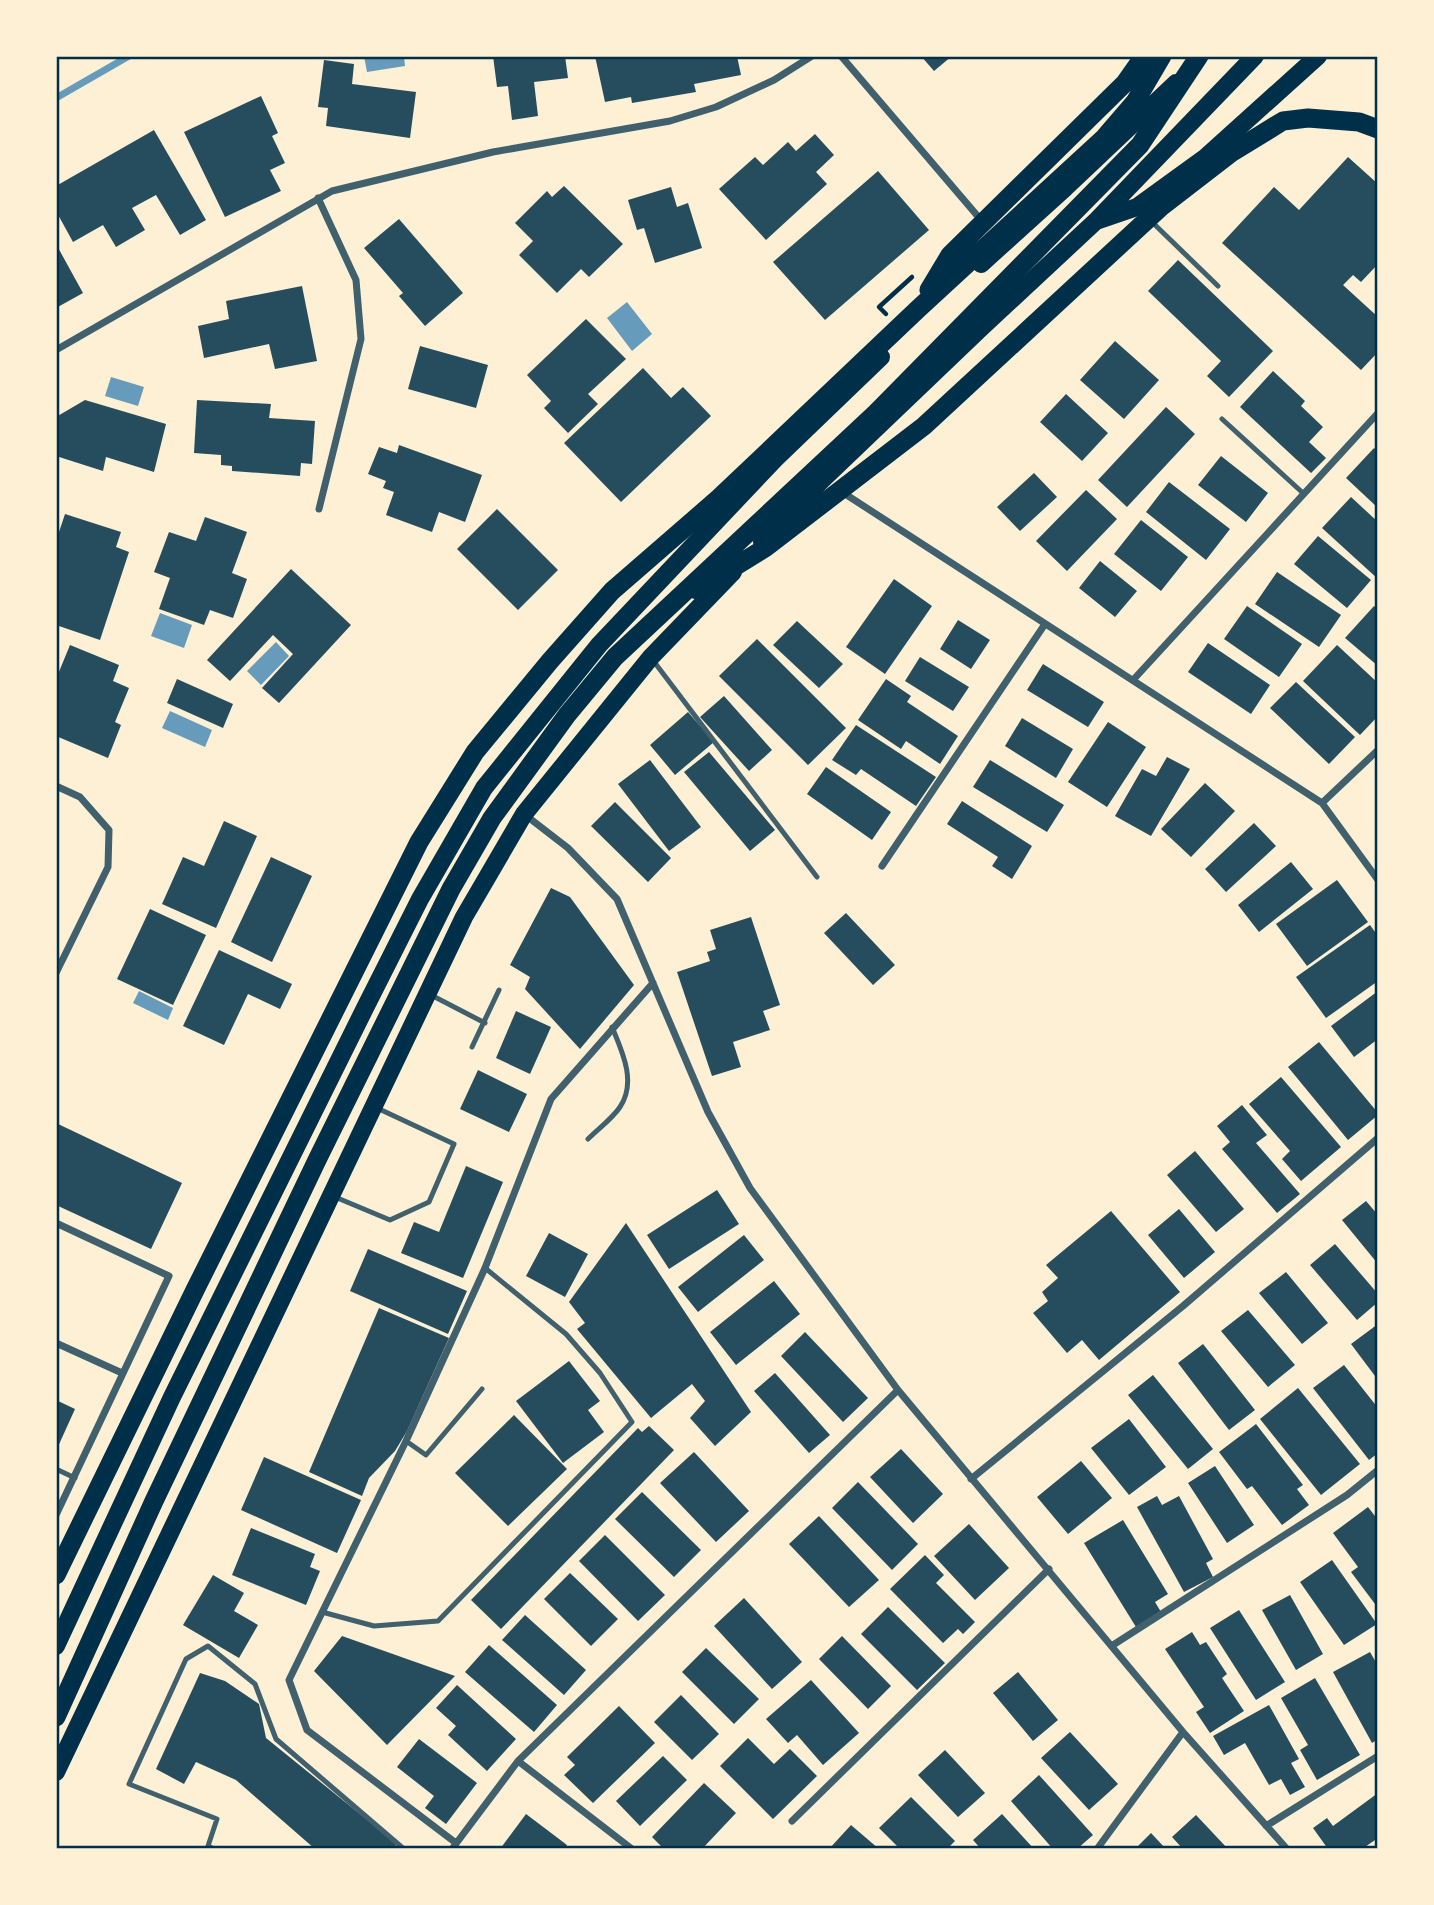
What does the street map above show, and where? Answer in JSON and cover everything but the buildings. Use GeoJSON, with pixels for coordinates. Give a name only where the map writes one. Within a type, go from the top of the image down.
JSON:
{"type":"FeatureCollection","features":[{"type":"Feature","properties":{"kind":"highway"},"geometry":{"type":"LineString","coordinates":[[918,309],[950,255],[1125,83],[1144,56]]}},
{"type":"Feature","properties":{"kind":"highway"},"geometry":{"type":"LineString","coordinates":[[56,1576],[208,1263],[419,842],[475,752],[612,591],[719,498],[918,309],[1104,138],[1135,102],[1162,56]]}},
{"type":"Feature","properties":{"kind":"highway"},"geometry":{"type":"LineString","coordinates":[[1065,188],[1106,122],[1173,56]]}},
{"type":"Feature","properties":{"kind":"highway"},"geometry":{"type":"LineString","coordinates":[[56,1646],[172,1396],[340,1058],[420,899],[484,788],[598,645],[775,459],[948,293],[1065,188],[1201,56]]}},
{"type":"Feature","properties":{"kind":"highway"},"geometry":{"type":"LineString","coordinates":[[56,1717],[177,1452],[318,1158],[451,889],[492,818],[567,715],[615,657],[876,413],[1140,145],[1201,56]]}},
{"type":"Feature","properties":{"kind":"highway"},"geometry":{"type":"LineString","coordinates":[[56,1772],[464,917],[524,814],[651,657],[823,480],[1097,220],[1255,56]]}},
{"type":"Feature","properties":{"kind":"highway"},"geometry":{"type":"LineString","coordinates":[[1206,157],[1318,56]]}},
{"type":"Feature","properties":{"kind":"highway"},"geometry":{"type":"LineString","coordinates":[[1097,220],[1137,207],[1206,157],[1285,106],[1331,116],[1378,145]]}},
{"type":"Feature","properties":{"kind":"highway"},"geometry":{"type":"LineString","coordinates":[[658,614],[765,548],[924,426],[1161,207],[1231,153],[1283,121],[1308,118],[1359,122],[1378,130]]}},
{"type":"Feature","properties":{"kind":"street"},"geometry":{"type":"LineString","coordinates":[[56,350],[332,191],[493,152],[670,121],[716,107],[774,80],[811,56]]}},
{"type":"Feature","properties":{"kind":"street"},"geometry":{"type":"LineString","coordinates":[[841,56],[1002,245]]}},
{"type":"Feature","properties":{"kind":"street"},"geometry":{"type":"LineString","coordinates":[[318,198],[355,280],[361,339],[319,509]]}},
{"type":"Feature","properties":{"kind":"street"},"geometry":{"type":"LineString","coordinates":[[1134,680],[1378,413]]}},
{"type":"Feature","properties":{"kind":"street"},"geometry":{"type":"LineString","coordinates":[[823,480],[1322,803],[1378,880]]}},
{"type":"Feature","properties":{"kind":"street"},"geometry":{"type":"LineString","coordinates":[[882,866],[1045,624]]}},
{"type":"Feature","properties":{"kind":"street"},"geometry":{"type":"LineString","coordinates":[[1322,803],[1378,750]]}},
{"type":"Feature","properties":{"kind":"street"},"geometry":{"type":"LineString","coordinates":[[56,786],[80,797],[109,830],[108,867],[56,973]]}},
{"type":"Feature","properties":{"kind":"street"},"geometry":{"type":"LineString","coordinates":[[524,814],[568,848],[617,899],[708,1112],[750,1188],[898,1390],[1113,1644],[1183,1732],[1287,1849]]}},
{"type":"Feature","properties":{"kind":"street"},"geometry":{"type":"LineString","coordinates":[[653,983],[551,1099],[485,1268],[289,1680],[307,1730],[454,1846],[518,1761],[898,1390]]}},
{"type":"Feature","properties":{"kind":"street"},"geometry":{"type":"LineString","coordinates":[[971,1479],[1183,1306],[1378,1138]]}},
{"type":"Feature","properties":{"kind":"street"},"geometry":{"type":"LineString","coordinates":[[56,1223],[169,1276],[56,1515]]}},
{"type":"Feature","properties":{"kind":"street"},"geometry":{"type":"LineString","coordinates":[[56,1343],[122,1373]]}},
{"type":"Feature","properties":{"kind":"street"},"geometry":{"type":"LineString","coordinates":[[1113,1644],[1347,1495],[1378,1469]]}},
{"type":"Feature","properties":{"kind":"street"},"geometry":{"type":"LineString","coordinates":[[792,1821],[1049,1569]]}},
{"type":"Feature","properties":{"kind":"street"},"geometry":{"type":"LineString","coordinates":[[1097,1849],[1183,1732]]}},
{"type":"Feature","properties":{"kind":"street"},"geometry":{"type":"LineString","coordinates":[[1266,1826],[1378,1756]]}},
{"type":"Feature","properties":{"kind":"street"},"geometry":{"type":"LineString","coordinates":[[518,1761],[632,1849]]}},
{"type":"Feature","properties":{"kind":"lane"},"geometry":{"type":"LineString","coordinates":[[1137,207],[1219,286]]}},
{"type":"Feature","properties":{"kind":"lane"},"geometry":{"type":"LineString","coordinates":[[1222,419],[1304,494]]}},
{"type":"Feature","properties":{"kind":"lane"},"geometry":{"type":"LineString","coordinates":[[651,657],[817,877]]}},
{"type":"Feature","properties":{"kind":"lane"},"geometry":{"type":"LineString","coordinates":[[472,1047],[499,990]]}},
{"type":"Feature","properties":{"kind":"lane"},"geometry":{"type":"LineString","coordinates":[[428,993],[485,1023]]}},
{"type":"Feature","properties":{"kind":"lane"},"geometry":{"type":"LineString","coordinates":[[588,1139],[620,1107],[627,1090],[627,1065],[612,1027]]}},
{"type":"Feature","properties":{"kind":"lane"},"geometry":{"type":"LineString","coordinates":[[332,1196],[390,1220],[429,1202],[454,1144],[374,1107]]}},
{"type":"Feature","properties":{"kind":"lane"},"geometry":{"type":"LineString","coordinates":[[322,1612],[374,1626],[438,1621],[632,1422],[600,1373],[566,1334],[485,1268]]}},
{"type":"Feature","properties":{"kind":"lane"},"geometry":{"type":"LineString","coordinates":[[405,1441],[426,1455],[482,1389]]}},
{"type":"Feature","properties":{"kind":"lane"},"geometry":{"type":"LineString","coordinates":[[56,1469],[75,1478]]}},
{"type":"Feature","properties":{"kind":"lane"},"geometry":{"type":"LineString","coordinates":[[214,1849],[208,1846],[217,1819],[130,1784],[186,1659],[208,1646],[254,1684],[276,1739],[404,1849]]}},
{"type":"Feature","properties":{"kind":"path"},"geometry":{"type":"LineString","coordinates":[[879,307],[914,275]]}},
{"type":"Feature","properties":{"kind":"water"},"geometry":{"type":"Polygon","coordinates":[[[364,56],[404,56],[405,66],[367,72],[364,56]]]}},
{"type":"Feature","properties":{"kind":"water"},"geometry":{"type":"Polygon","coordinates":[[[627,302],[652,334],[632,351],[607,318],[627,302]]]}},
{"type":"Feature","properties":{"kind":"water"},"geometry":{"type":"Polygon","coordinates":[[[111,377],[144,387],[138,406],[105,396],[111,377]]]}},
{"type":"Feature","properties":{"kind":"water"},"geometry":{"type":"Polygon","coordinates":[[[160,613],[192,625],[184,648],[151,636],[160,613]]]}},
{"type":"Feature","properties":{"kind":"water"},"geometry":{"type":"Polygon","coordinates":[[[276,642],[289,656],[261,685],[247,671],[276,642]]]}},
{"type":"Feature","properties":{"kind":"water"},"geometry":{"type":"Polygon","coordinates":[[[170,711],[212,730],[205,747],[162,728],[170,711]]]}},
{"type":"Feature","properties":{"kind":"water"},"geometry":{"type":"Polygon","coordinates":[[[139,991],[173,1008],[168,1020],[133,1003],[139,991]]]}},
{"type":"Feature","properties":{"kind":"waterway"},"geometry":{"type":"LineString","coordinates":[[56,98],[129,56]]}}]}
